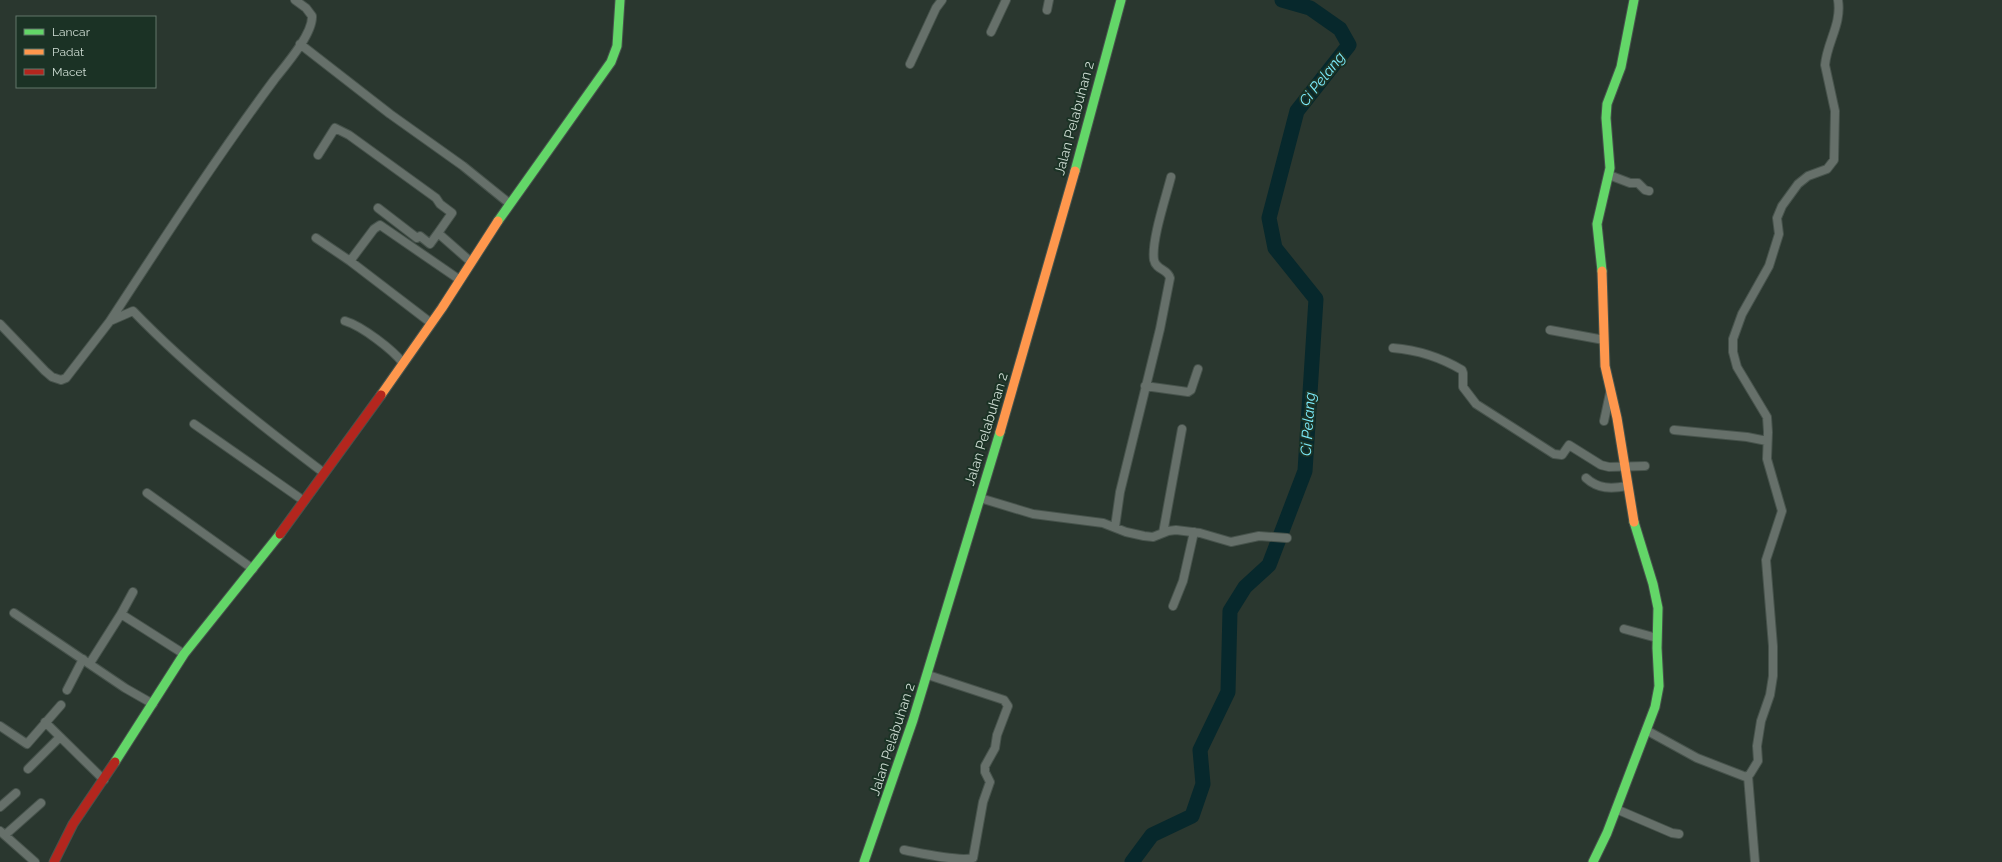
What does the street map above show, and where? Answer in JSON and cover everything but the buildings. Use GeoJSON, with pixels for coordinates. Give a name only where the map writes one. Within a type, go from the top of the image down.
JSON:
{"type":"FeatureCollection","features":[{"type":"Feature","properties":{"kind":"street"},"geometry":{"type":"LineString","coordinates":[[0,324],[52,376],[61,380],[66,378],[110,321],[311,26],[312,16],[306,8],[295,0]]}},
{"type":"Feature","properties":{"kind":"street"},"geometry":{"type":"LineString","coordinates":[[54,862],[74,824],[104,780],[184,654],[253,569],[304,501],[431,323],[510,204],[573,117],[613,58],[617,46],[620,0]]}},
{"type":"Feature","properties":{"kind":"street"},"geometry":{"type":"LineString","coordinates":[[910,64],[936,8],[942,0]]}},
{"type":"Feature","properties":{"kind":"street"},"geometry":{"type":"LineString","coordinates":[[991,32],[1006,0]]}},
{"type":"Feature","properties":{"kind":"street"},"geometry":{"type":"LineString","coordinates":[[1046,10],[1049,0]]}},
{"type":"Feature","properties":{"kind":"street","name":"Jalan Pelabuhan 2"},"geometry":{"type":"LineString","coordinates":[[864,862],[884,810],[928,675],[1013,390],[1121,0]]}},
{"type":"Feature","properties":{"kind":"street"},"geometry":{"type":"LineString","coordinates":[[1592,862],[1607,834],[1655,707],[1658,692],[1658,608],[1655,590],[1633,524],[1626,486],[1617,418],[1605,366],[1603,277],[1597,224],[1609,175],[1610,162],[1606,110],[1624,56],[1634,0]]}},
{"type":"Feature","properties":{"kind":"street"},"geometry":{"type":"LineString","coordinates":[[1755,862],[1748,776],[1758,761],[1757,746],[1761,721],[1770,695],[1773,676],[1772,639],[1766,560],[1782,510],[1768,466],[1767,417],[1737,366],[1733,352],[1733,339],[1742,314],[1769,266],[1779,234],[1777,218],[1782,206],[1798,184],[1808,176],[1828,169],[1834,160],[1834,107],[1826,58],[1838,20],[1838,0]]}},
{"type":"Feature","properties":{"kind":"street"},"geometry":{"type":"LineString","coordinates":[[300,44],[510,204]]}},
{"type":"Feature","properties":{"kind":"street"},"geometry":{"type":"LineString","coordinates":[[318,155],[335,128],[349,135],[436,198],[440,204],[452,213],[430,244],[420,236],[417,238],[378,208]]}},
{"type":"Feature","properties":{"kind":"street"},"geometry":{"type":"LineString","coordinates":[[1609,175],[1630,183],[1638,184],[1645,190],[1650,191]]}},
{"type":"Feature","properties":{"kind":"street"},"geometry":{"type":"LineString","coordinates":[[1115,528],[1120,492],[1161,324],[1170,278],[1169,274],[1156,265],[1154,258],[1158,226],[1171,177]]}},
{"type":"Feature","properties":{"kind":"street"},"geometry":{"type":"LineString","coordinates":[[350,261],[374,228],[380,225],[460,280]]}},
{"type":"Feature","properties":{"kind":"street"},"geometry":{"type":"LineString","coordinates":[[438,233],[471,262]]}},
{"type":"Feature","properties":{"kind":"street"},"geometry":{"type":"LineString","coordinates":[[316,238],[350,261],[431,323]]}},
{"type":"Feature","properties":{"kind":"street"},"geometry":{"type":"LineString","coordinates":[[110,321],[133,311],[195,369],[247,414],[324,473]]}},
{"type":"Feature","properties":{"kind":"street"},"geometry":{"type":"LineString","coordinates":[[345,322],[358,326],[396,354],[403,363]]}},
{"type":"Feature","properties":{"kind":"street"},"geometry":{"type":"LineString","coordinates":[[1550,330],[1604,340]]}},
{"type":"Feature","properties":{"kind":"street"},"geometry":{"type":"LineString","coordinates":[[1393,348],[1415,350],[1439,357],[1462,370],[1464,373],[1464,387],[1476,404],[1554,454],[1562,455],[1569,446],[1601,465],[1645,466]]}},
{"type":"Feature","properties":{"kind":"street"},"geometry":{"type":"LineString","coordinates":[[1145,386],[1188,392],[1191,390],[1198,369]]}},
{"type":"Feature","properties":{"kind":"street"},"geometry":{"type":"LineString","coordinates":[[1604,421],[1611,390]]}},
{"type":"Feature","properties":{"kind":"street"},"geometry":{"type":"LineString","coordinates":[[194,424],[304,501]]}},
{"type":"Feature","properties":{"kind":"street"},"geometry":{"type":"LineString","coordinates":[[1163,533],[1182,430]]}},
{"type":"Feature","properties":{"kind":"street"},"geometry":{"type":"LineString","coordinates":[[1674,430],[1747,437],[1767,441]]}},
{"type":"Feature","properties":{"kind":"street"},"geometry":{"type":"LineString","coordinates":[[1586,478],[1590,482],[1608,488],[1626,486]]}},
{"type":"Feature","properties":{"kind":"street"},"geometry":{"type":"LineString","coordinates":[[147,493],[253,569]]}},
{"type":"Feature","properties":{"kind":"street"},"geometry":{"type":"LineString","coordinates":[[980,498],[1033,514],[1058,519],[1097,522],[1126,532],[1144,536],[1153,537],[1176,530],[1194,532],[1230,542],[1259,536],[1287,538]]}},
{"type":"Feature","properties":{"kind":"street"},"geometry":{"type":"LineString","coordinates":[[1173,606],[1183,581],[1194,532]]}},
{"type":"Feature","properties":{"kind":"street"},"geometry":{"type":"LineString","coordinates":[[67,690],[86,661],[121,614],[133,592]]}},
{"type":"Feature","properties":{"kind":"street"},"geometry":{"type":"LineString","coordinates":[[14,612],[125,688],[152,704]]}},
{"type":"Feature","properties":{"kind":"street"},"geometry":{"type":"LineString","coordinates":[[121,614],[184,654]]}},
{"type":"Feature","properties":{"kind":"street"},"geometry":{"type":"LineString","coordinates":[[1624,629],[1657,638]]}},
{"type":"Feature","properties":{"kind":"street"},"geometry":{"type":"LineString","coordinates":[[904,850],[941,858],[969,860],[973,858],[983,802],[990,782],[985,772],[985,766],[995,748],[997,735],[1008,706],[1008,702],[999,698],[928,675]]}},
{"type":"Feature","properties":{"kind":"street"},"geometry":{"type":"LineString","coordinates":[[0,726],[27,744],[61,705]]}},
{"type":"Feature","properties":{"kind":"street"},"geometry":{"type":"LineString","coordinates":[[45,722],[104,780]]}},
{"type":"Feature","properties":{"kind":"street"},"geometry":{"type":"LineString","coordinates":[[1646,730],[1710,763],[1748,776]]}},
{"type":"Feature","properties":{"kind":"street"},"geometry":{"type":"LineString","coordinates":[[28,769],[60,737]]}},
{"type":"Feature","properties":{"kind":"street"},"geometry":{"type":"LineString","coordinates":[[0,807],[16,793]]}},
{"type":"Feature","properties":{"kind":"street"},"geometry":{"type":"LineString","coordinates":[[35,862],[2,833],[41,803]]}},
{"type":"Feature","properties":{"kind":"street"},"geometry":{"type":"LineString","coordinates":[[1616,809],[1672,834],[1679,834]]}},
{"type":"Feature","properties":{"kind":"waterway","name":"Ci Pelang"},"geometry":{"type":"LineString","coordinates":[[1132,862],[1152,835],[1192,816],[1203,784],[1200,750],[1228,692],[1230,611],[1245,587],[1269,565],[1305,471],[1316,299],[1275,248],[1269,218],[1297,111],[1349,45],[1340,29],[1310,8],[1282,0]]}},
{"type":"Feature","properties":{"kind":"traffic: fast"},"geometry":{"type":"LineString","coordinates":[[498,221],[611,62],[617,46],[620,0]]}},
{"type":"Feature","properties":{"kind":"traffic: fast"},"geometry":{"type":"LineString","coordinates":[[1075,171],[1121,0]]}},
{"type":"Feature","properties":{"kind":"traffic: fast"},"geometry":{"type":"LineString","coordinates":[[1602,271],[1597,224],[1610,168],[1606,118],[1607,104],[1621,67],[1634,0]]}},
{"type":"Feature","properties":{"kind":"traffic: fast"},"geometry":{"type":"LineString","coordinates":[[864,862],[913,720],[1000,432]]}},
{"type":"Feature","properties":{"kind":"traffic: fast"},"geometry":{"type":"LineString","coordinates":[[1593,862],[1607,833],[1655,707],[1659,686],[1657,648],[1658,608],[1653,584],[1634,522]]}},
{"type":"Feature","properties":{"kind":"traffic: fast"},"geometry":{"type":"LineString","coordinates":[[115,762],[184,654],[280,534]]}},
{"type":"Feature","properties":{"kind":"traffic: slow"},"geometry":{"type":"LineString","coordinates":[[1000,432],[1075,171]]}},
{"type":"Feature","properties":{"kind":"traffic: slow"},"geometry":{"type":"LineString","coordinates":[[381,395],[442,308],[498,221]]}},
{"type":"Feature","properties":{"kind":"traffic: slow"},"geometry":{"type":"LineString","coordinates":[[1602,271],[1605,366],[1617,418],[1634,522]]}},
{"type":"Feature","properties":{"kind":"traffic: jam"},"geometry":{"type":"LineString","coordinates":[[280,534],[381,395]]}},
{"type":"Feature","properties":{"kind":"traffic: jam"},"geometry":{"type":"LineString","coordinates":[[54,862],[73,824],[115,762]]}}]}
